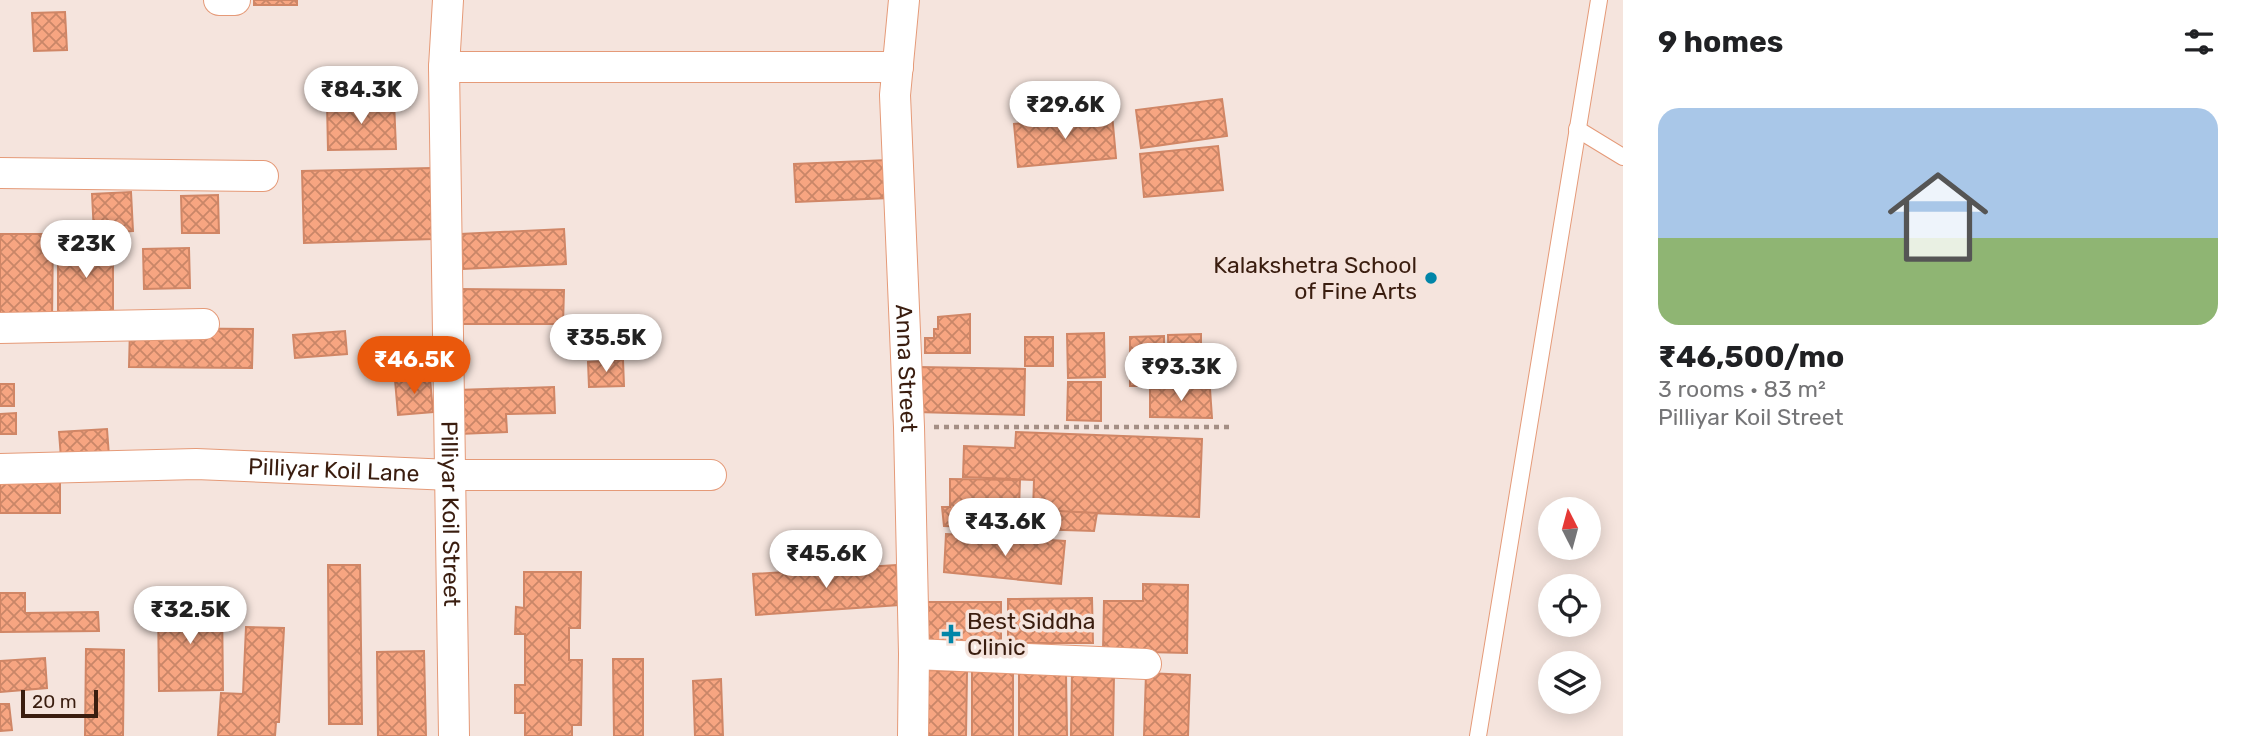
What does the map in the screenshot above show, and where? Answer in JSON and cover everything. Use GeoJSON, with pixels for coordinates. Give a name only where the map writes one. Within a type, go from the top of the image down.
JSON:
{"type":"FeatureCollection","features":[{"type":"Feature","properties":{"kind":"street"},"geometry":{"type":"LineString","coordinates":[[219,0],[235,0]]}},
{"type":"Feature","properties":{"kind":"street","name":"Pilliyar Koil Street"},"geometry":{"type":"LineString","coordinates":[[447,0],[444,67],[454,736]]}},
{"type":"Feature","properties":{"kind":"street","name":"Anna Street"},"geometry":{"type":"LineString","coordinates":[[904,0],[895,95],[909,427],[913,736]]}},
{"type":"Feature","properties":{"kind":"street"},"geometry":{"type":"LineString","coordinates":[[444,67],[898,67]]}},
{"type":"Feature","properties":{"kind":"street"},"geometry":{"type":"LineString","coordinates":[[0,173],[263,176]]}},
{"type":"Feature","properties":{"kind":"street"},"geometry":{"type":"LineString","coordinates":[[0,328],[204,324]]}},
{"type":"Feature","properties":{"kind":"street","name":"Pilliyar Koil Lane"},"geometry":{"type":"LineString","coordinates":[[0,469],[197,464],[452,475],[711,475]]}},
{"type":"Feature","properties":{"kind":"street"},"geometry":{"type":"LineString","coordinates":[[914,654],[1146,664]]}},
{"type":"Feature","properties":{"kind":"lane"},"geometry":{"type":"LineString","coordinates":[[1478,736],[1599,0]]}},
{"type":"Feature","properties":{"kind":"lane"},"geometry":{"type":"LineString","coordinates":[[1577,129],[1623,157]]}},
{"type":"Feature","properties":{"kind":"path"},"geometry":{"type":"LineString","coordinates":[[909,427],[1230,427]]}},
{"type":"Feature","properties":{"kind":"building"},"geometry":{"type":"Polygon","coordinates":[[[254,0],[297,0],[297,5],[254,5],[254,0]]]}},
{"type":"Feature","properties":{"kind":"building"},"geometry":{"type":"Polygon","coordinates":[[[65,12],[67,50],[34,51],[32,13],[65,12]]]}},
{"type":"Feature","properties":{"kind":"building"},"geometry":{"type":"Polygon","coordinates":[[[1222,99],[1227,136],[1141,148],[1136,110],[1222,99]]]}},
{"type":"Feature","properties":{"kind":"building"},"geometry":{"type":"Polygon","coordinates":[[[394,101],[396,149],[328,150],[327,103],[394,101]]]}},
{"type":"Feature","properties":{"kind":"building"},"geometry":{"type":"Polygon","coordinates":[[[1112,114],[1116,158],[1018,167],[1014,124],[1112,114]]]}},
{"type":"Feature","properties":{"kind":"building"},"geometry":{"type":"Polygon","coordinates":[[[1218,146],[1223,190],[1144,197],[1140,154],[1218,146]]]}},
{"type":"Feature","properties":{"kind":"building"},"geometry":{"type":"Polygon","coordinates":[[[888,160],[890,198],[796,202],[794,164],[888,160]]]}},
{"type":"Feature","properties":{"kind":"building"},"geometry":{"type":"Polygon","coordinates":[[[431,168],[433,239],[304,243],[302,171],[431,168]]]}},
{"type":"Feature","properties":{"kind":"building"},"geometry":{"type":"Polygon","coordinates":[[[131,192],[133,231],[94,233],[92,194],[131,192]]]}},
{"type":"Feature","properties":{"kind":"building"},"geometry":{"type":"Polygon","coordinates":[[[218,195],[219,233],[182,233],[181,196],[218,195]]]}},
{"type":"Feature","properties":{"kind":"building"},"geometry":{"type":"Polygon","coordinates":[[[564,229],[566,264],[463,269],[461,234],[564,229]]]}},
{"type":"Feature","properties":{"kind":"building"},"geometry":{"type":"Polygon","coordinates":[[[0,234],[53,234],[52,320],[0,319],[0,234]]]}},
{"type":"Feature","properties":{"kind":"building"},"geometry":{"type":"Polygon","coordinates":[[[58,241],[113,241],[113,319],[58,319],[58,241]]]}},
{"type":"Feature","properties":{"kind":"building"},"geometry":{"type":"Polygon","coordinates":[[[189,248],[190,288],[144,289],[143,249],[189,248]]]}},
{"type":"Feature","properties":{"kind":"building"},"geometry":{"type":"Polygon","coordinates":[[[458,289],[564,290],[563,324],[458,324],[458,289]]]}},
{"type":"Feature","properties":{"kind":"building"},"geometry":{"type":"Polygon","coordinates":[[[970,314],[970,353],[925,353],[925,338],[934,338],[934,329],[938,329],[938,317],[970,314]]]}},
{"type":"Feature","properties":{"kind":"building"},"geometry":{"type":"Polygon","coordinates":[[[130,328],[253,329],[252,368],[129,367],[130,328]]]}},
{"type":"Feature","properties":{"kind":"building"},"geometry":{"type":"Polygon","coordinates":[[[345,331],[347,354],[295,358],[293,335],[345,331]]]}},
{"type":"Feature","properties":{"kind":"building"},"geometry":{"type":"Polygon","coordinates":[[[1104,333],[1105,377],[1068,378],[1067,334],[1104,333]]]}},
{"type":"Feature","properties":{"kind":"building"},"geometry":{"type":"Polygon","coordinates":[[[1201,334],[1201,383],[1169,384],[1168,335],[1201,334]]]}},
{"type":"Feature","properties":{"kind":"building"},"geometry":{"type":"Polygon","coordinates":[[[1164,336],[1164,386],[1130,386],[1130,337],[1164,336]]]}},
{"type":"Feature","properties":{"kind":"building"},"geometry":{"type":"Polygon","coordinates":[[[1025,337],[1053,337],[1053,366],[1025,366],[1025,337]]]}},
{"type":"Feature","properties":{"kind":"building"},"geometry":{"type":"Polygon","coordinates":[[[623,360],[624,386],[589,387],[588,362],[623,360]]]}},
{"type":"Feature","properties":{"kind":"building"},"geometry":{"type":"Polygon","coordinates":[[[918,367],[1025,369],[1024,415],[917,412],[918,367]]]}},
{"type":"Feature","properties":{"kind":"building"},"geometry":{"type":"Polygon","coordinates":[[[430,378],[433,412],[398,415],[395,380],[430,378]]]}},
{"type":"Feature","properties":{"kind":"building"},"geometry":{"type":"Polygon","coordinates":[[[1068,382],[1101,382],[1101,421],[1067,420],[1068,382]]]}},
{"type":"Feature","properties":{"kind":"building"},"geometry":{"type":"Polygon","coordinates":[[[0,384],[14,384],[14,406],[0,406],[0,384]]]}},
{"type":"Feature","properties":{"kind":"building"},"geometry":{"type":"Polygon","coordinates":[[[554,387],[555,413],[506,414],[507,432],[459,434],[457,390],[554,387]]]}},
{"type":"Feature","properties":{"kind":"building"},"geometry":{"type":"Polygon","coordinates":[[[1150,389],[1210,389],[1212,418],[1150,417],[1150,389]]]}},
{"type":"Feature","properties":{"kind":"building"},"geometry":{"type":"Polygon","coordinates":[[[16,413],[16,434],[0,434],[0,414],[16,413]]]}},
{"type":"Feature","properties":{"kind":"building"},"geometry":{"type":"Polygon","coordinates":[[[107,429],[109,456],[61,458],[59,432],[107,429]]]}},
{"type":"Feature","properties":{"kind":"building"},"geometry":{"type":"Polygon","coordinates":[[[1016,432],[1202,439],[1199,517],[1033,511],[1034,480],[963,477],[964,446],[1015,448],[1016,432]]]}},
{"type":"Feature","properties":{"kind":"building"},"geometry":{"type":"Polygon","coordinates":[[[950,479],[1020,480],[1019,509],[1097,513],[1094,531],[944,526],[942,507],[950,507],[950,479]]]}},
{"type":"Feature","properties":{"kind":"building"},"geometry":{"type":"Polygon","coordinates":[[[0,481],[60,481],[60,513],[0,513],[0,481]]]}},
{"type":"Feature","properties":{"kind":"building"},"geometry":{"type":"Polygon","coordinates":[[[946,534],[1065,541],[1061,584],[944,572],[946,534]]]}},
{"type":"Feature","properties":{"kind":"building"},"geometry":{"type":"Polygon","coordinates":[[[328,565],[360,565],[362,724],[329,724],[328,565]]]}},
{"type":"Feature","properties":{"kind":"building"},"geometry":{"type":"Polygon","coordinates":[[[896,565],[899,605],[756,615],[753,574],[896,565]]]}},
{"type":"Feature","properties":{"kind":"building"},"geometry":{"type":"Polygon","coordinates":[[[524,572],[581,572],[580,628],[569,628],[569,660],[582,660],[581,725],[572,725],[572,736],[525,736],[525,713],[515,713],[515,685],[525,685],[525,634],[515,634],[516,607],[524,608],[524,572]]]}},
{"type":"Feature","properties":{"kind":"building"},"geometry":{"type":"Polygon","coordinates":[[[1143,584],[1188,585],[1187,653],[1103,651],[1104,601],[1143,601],[1143,584]]]}},
{"type":"Feature","properties":{"kind":"building"},"geometry":{"type":"Polygon","coordinates":[[[0,593],[25,593],[25,613],[98,612],[99,631],[0,632],[0,593]]]}},
{"type":"Feature","properties":{"kind":"building"},"geometry":{"type":"Polygon","coordinates":[[[1092,598],[1093,643],[1008,643],[1008,599],[1092,598]]]}},
{"type":"Feature","properties":{"kind":"building"},"geometry":{"type":"Polygon","coordinates":[[[222,602],[223,690],[159,691],[158,603],[222,602]]]}},
{"type":"Feature","properties":{"kind":"building"},"geometry":{"type":"Polygon","coordinates":[[[926,602],[1001,602],[1001,642],[926,642],[926,602]]]}},
{"type":"Feature","properties":{"kind":"building"},"geometry":{"type":"Polygon","coordinates":[[[246,627],[284,628],[279,722],[276,722],[275,736],[218,736],[221,693],[243,694],[246,627]]]}},
{"type":"Feature","properties":{"kind":"building"},"geometry":{"type":"Polygon","coordinates":[[[86,649],[124,650],[123,736],[85,736],[86,649]]]}},
{"type":"Feature","properties":{"kind":"building"},"geometry":{"type":"Polygon","coordinates":[[[424,651],[426,736],[378,736],[377,652],[424,651]]]}},
{"type":"Feature","properties":{"kind":"building"},"geometry":{"type":"Polygon","coordinates":[[[45,658],[47,688],[0,692],[0,661],[45,658]]]}},
{"type":"Feature","properties":{"kind":"building"},"geometry":{"type":"Polygon","coordinates":[[[613,659],[643,659],[643,736],[614,736],[613,659]]]}},
{"type":"Feature","properties":{"kind":"building"},"geometry":{"type":"Polygon","coordinates":[[[923,670],[967,671],[966,736],[922,736],[923,670]]]}},
{"type":"Feature","properties":{"kind":"building"},"geometry":{"type":"Polygon","coordinates":[[[972,670],[1013,670],[1013,736],[972,736],[972,670]]]}},
{"type":"Feature","properties":{"kind":"building"},"geometry":{"type":"Polygon","coordinates":[[[1072,672],[1114,673],[1113,736],[1071,736],[1072,672]]]}},
{"type":"Feature","properties":{"kind":"building"},"geometry":{"type":"Polygon","coordinates":[[[1019,673],[1066,673],[1067,736],[1019,736],[1019,673]]]}},
{"type":"Feature","properties":{"kind":"building"},"geometry":{"type":"Polygon","coordinates":[[[1146,673],[1190,675],[1188,736],[1144,736],[1146,673]]]}},
{"type":"Feature","properties":{"kind":"building"},"geometry":{"type":"Polygon","coordinates":[[[721,679],[723,736],[695,736],[693,681],[721,679]]]}},
{"type":"Feature","properties":{"kind":"building"},"geometry":{"type":"Polygon","coordinates":[[[0,704],[9,704],[12,730],[0,731],[0,704]]]}},
{"type":"Feature","properties":{"kind":"place","name":"Kalakshetra School of Fine Arts"},"geometry":{"type":"Point","coordinates":[1431,278]}},
{"type":"Feature","properties":{"kind":"place","name":"Best Siddha Clinic"},"geometry":{"type":"Point","coordinates":[951,634]}}]}
